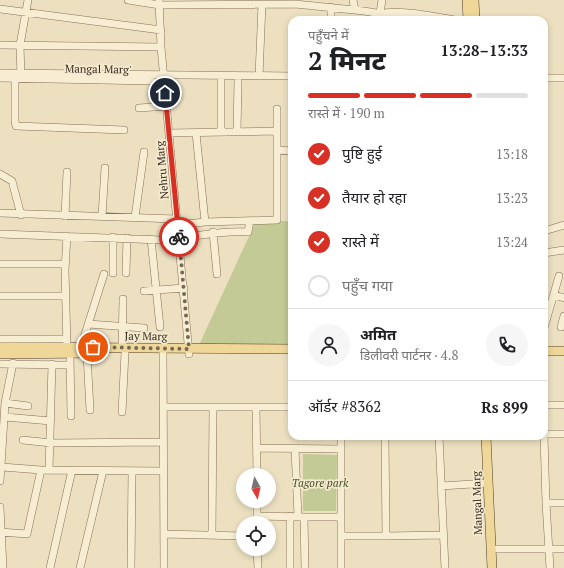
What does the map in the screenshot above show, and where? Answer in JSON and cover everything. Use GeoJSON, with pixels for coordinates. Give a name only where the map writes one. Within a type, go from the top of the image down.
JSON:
{"type":"FeatureCollection","features":[{"type":"Feature","properties":{"kind":"main road"},"geometry":{"type":"LineString","coordinates":[[467,0],[468,16]]}},
{"type":"Feature","properties":{"kind":"main road"},"geometry":{"type":"LineString","coordinates":[[474,0],[475,16]]}},
{"type":"Feature","properties":{"kind":"main road","name":"Jay Marg"},"geometry":{"type":"LineString","coordinates":[[0,347],[123,351],[288,349]]}},
{"type":"Feature","properties":{"kind":"main road","name":"Jay Marg"},"geometry":{"type":"LineString","coordinates":[[0,354],[65,348]]}},
{"type":"Feature","properties":{"kind":"main road","name":"Jay Marg"},"geometry":{"type":"LineString","coordinates":[[189,351],[288,353]]}},
{"type":"Feature","properties":{"kind":"main road"},"geometry":{"type":"LineString","coordinates":[[548,351],[564,351]]}},
{"type":"Feature","properties":{"kind":"main road"},"geometry":{"type":"LineString","coordinates":[[548,356],[564,356]]}},
{"type":"Feature","properties":{"kind":"main road","name":"Mangal Marg"},"geometry":{"type":"LineString","coordinates":[[486,440],[497,549],[497,568]]}},
{"type":"Feature","properties":{"kind":"main road","name":"Mangal Marg"},"geometry":{"type":"LineString","coordinates":[[492,440],[492,568]]}},
{"type":"Feature","properties":{"kind":"street"},"geometry":{"type":"LineString","coordinates":[[28,0],[20,45],[15,124],[19,127],[124,130]]}},
{"type":"Feature","properties":{"kind":"street"},"geometry":{"type":"LineString","coordinates":[[128,0],[159,2],[266,2],[331,7],[381,14],[386,16]]}},
{"type":"Feature","properties":{"kind":"street"},"geometry":{"type":"LineString","coordinates":[[353,0],[355,10]]}},
{"type":"Feature","properties":{"kind":"street"},"geometry":{"type":"LineString","coordinates":[[381,14],[382,0]]}},
{"type":"Feature","properties":{"kind":"street","name":"Nehru Marg"},"geometry":{"type":"LineString","coordinates":[[159,2],[161,47],[189,351]]}},
{"type":"Feature","properties":{"kind":"street"},"geometry":{"type":"LineString","coordinates":[[260,76],[266,2]]}},
{"type":"Feature","properties":{"kind":"street"},"geometry":{"type":"LineString","coordinates":[[331,7],[331,16]]}},
{"type":"Feature","properties":{"kind":"street"},"geometry":{"type":"LineString","coordinates":[[0,9],[161,30]]}},
{"type":"Feature","properties":{"kind":"street"},"geometry":{"type":"LineString","coordinates":[[381,14],[386,11],[426,16]]}},
{"type":"Feature","properties":{"kind":"street"},"geometry":{"type":"LineString","coordinates":[[0,45],[161,47]]}},
{"type":"Feature","properties":{"kind":"street"},"geometry":{"type":"LineString","coordinates":[[0,73],[18,76]]}},
{"type":"Feature","properties":{"kind":"street","name":"Mangal Marg'"},"geometry":{"type":"LineString","coordinates":[[0,78],[18,76],[164,78],[221,81],[288,81]]}},
{"type":"Feature","properties":{"kind":"street"},"geometry":{"type":"LineString","coordinates":[[164,78],[288,76]]}},
{"type":"Feature","properties":{"kind":"street"},"geometry":{"type":"LineString","coordinates":[[548,78],[564,78]]}},
{"type":"Feature","properties":{"kind":"street"},"geometry":{"type":"LineString","coordinates":[[221,81],[221,132]]}},
{"type":"Feature","properties":{"kind":"street"},"geometry":{"type":"LineString","coordinates":[[237,132],[238,81]]}},
{"type":"Feature","properties":{"kind":"street"},"geometry":{"type":"LineString","coordinates":[[548,83],[564,83]]}},
{"type":"Feature","properties":{"kind":"street"},"geometry":{"type":"LineString","coordinates":[[139,108],[167,106]]}},
{"type":"Feature","properties":{"kind":"street"},"geometry":{"type":"LineString","coordinates":[[0,213],[21,215],[135,217],[178,222],[277,220],[277,109]]}},
{"type":"Feature","properties":{"kind":"street"},"geometry":{"type":"LineString","coordinates":[[169,133],[277,131]]}},
{"type":"Feature","properties":{"kind":"street"},"geometry":{"type":"LineString","coordinates":[[196,133],[205,222]]}},
{"type":"Feature","properties":{"kind":"street"},"geometry":{"type":"LineString","coordinates":[[277,150],[288,151]]}},
{"type":"Feature","properties":{"kind":"street"},"geometry":{"type":"LineString","coordinates":[[135,217],[144,152]]}},
{"type":"Feature","properties":{"kind":"street"},"geometry":{"type":"LineString","coordinates":[[102,216],[105,168]]}},
{"type":"Feature","properties":{"kind":"street"},"geometry":{"type":"LineString","coordinates":[[65,216],[67,172]]}},
{"type":"Feature","properties":{"kind":"street"},"geometry":{"type":"LineString","coordinates":[[0,174],[10,179],[14,186],[21,215]]}},
{"type":"Feature","properties":{"kind":"street"},"geometry":{"type":"LineString","coordinates":[[0,234],[179,239],[213,232],[248,232],[250,221]]}},
{"type":"Feature","properties":{"kind":"street"},"geometry":{"type":"LineString","coordinates":[[548,230],[564,225]]}},
{"type":"Feature","properties":{"kind":"street"},"geometry":{"type":"LineString","coordinates":[[213,232],[216,274]]}},
{"type":"Feature","properties":{"kind":"street"},"geometry":{"type":"LineString","coordinates":[[67,236],[65,264],[65,348],[70,365],[70,416]]}},
{"type":"Feature","properties":{"kind":"street"},"geometry":{"type":"LineString","coordinates":[[113,237],[113,273]]}},
{"type":"Feature","properties":{"kind":"street"},"geometry":{"type":"LineString","coordinates":[[126,273],[127,238]]}},
{"type":"Feature","properties":{"kind":"street"},"geometry":{"type":"LineString","coordinates":[[151,239],[160,327]]}},
{"type":"Feature","properties":{"kind":"street"},"geometry":{"type":"LineString","coordinates":[[548,252],[564,250]]}},
{"type":"Feature","properties":{"kind":"street"},"geometry":{"type":"LineString","coordinates":[[0,264],[65,264]]}},
{"type":"Feature","properties":{"kind":"street"},"geometry":{"type":"LineString","coordinates":[[90,410],[84,350],[88,324],[104,274]]}},
{"type":"Feature","properties":{"kind":"street"},"geometry":{"type":"LineString","coordinates":[[548,315],[559,276]]}},
{"type":"Feature","properties":{"kind":"street"},"geometry":{"type":"LineString","coordinates":[[144,291],[184,288]]}},
{"type":"Feature","properties":{"kind":"street"},"geometry":{"type":"LineString","coordinates":[[554,295],[564,298]]}},
{"type":"Feature","properties":{"kind":"street"},"geometry":{"type":"LineString","coordinates":[[0,296],[66,296]]}},
{"type":"Feature","properties":{"kind":"street"},"geometry":{"type":"LineString","coordinates":[[122,412],[123,299]]}},
{"type":"Feature","properties":{"kind":"street"},"geometry":{"type":"LineString","coordinates":[[562,327],[564,317]]}},
{"type":"Feature","properties":{"kind":"street"},"geometry":{"type":"LineString","coordinates":[[88,324],[144,328]]}},
{"type":"Feature","properties":{"kind":"street"},"geometry":{"type":"LineString","coordinates":[[0,339],[65,348]]}},
{"type":"Feature","properties":{"kind":"street"},"geometry":{"type":"LineString","coordinates":[[163,351],[164,568]]}},
{"type":"Feature","properties":{"kind":"street"},"geometry":{"type":"LineString","coordinates":[[0,481],[5,403],[13,363]]}},
{"type":"Feature","properties":{"kind":"street"},"geometry":{"type":"LineString","coordinates":[[0,364],[70,365]]}},
{"type":"Feature","properties":{"kind":"street"},"geometry":{"type":"LineString","coordinates":[[49,470],[51,443],[52,364]]}},
{"type":"Feature","properties":{"kind":"street"},"geometry":{"type":"LineString","coordinates":[[5,403],[28,406]]}},
{"type":"Feature","properties":{"kind":"street"},"geometry":{"type":"LineString","coordinates":[[548,405],[564,405]]}},
{"type":"Feature","properties":{"kind":"street"},"geometry":{"type":"LineString","coordinates":[[163,406],[288,407]]}},
{"type":"Feature","properties":{"kind":"street"},"geometry":{"type":"LineString","coordinates":[[212,535],[213,407]]}},
{"type":"Feature","properties":{"kind":"street"},"geometry":{"type":"LineString","coordinates":[[256,407],[257,468]]}},
{"type":"Feature","properties":{"kind":"street"},"geometry":{"type":"LineString","coordinates":[[3,422],[51,421]]}},
{"type":"Feature","properties":{"kind":"street"},"geometry":{"type":"LineString","coordinates":[[548,435],[564,434]]}},
{"type":"Feature","properties":{"kind":"street"},"geometry":{"type":"LineString","coordinates":[[23,440],[51,443],[163,442]]}},
{"type":"Feature","properties":{"kind":"street"},"geometry":{"type":"LineString","coordinates":[[341,568],[342,440]]}},
{"type":"Feature","properties":{"kind":"street"},"geometry":{"type":"LineString","coordinates":[[385,440],[386,536]]}},
{"type":"Feature","properties":{"kind":"street"},"geometry":{"type":"LineString","coordinates":[[439,440],[445,568]]}},
{"type":"Feature","properties":{"kind":"street"},"geometry":{"type":"LineString","coordinates":[[544,440],[550,568]]}},
{"type":"Feature","properties":{"kind":"street"},"geometry":{"type":"LineString","coordinates":[[257,448],[342,449]]}},
{"type":"Feature","properties":{"kind":"street"},"geometry":{"type":"LineString","coordinates":[[295,449],[297,516],[305,568]]}},
{"type":"Feature","properties":{"kind":"street"},"geometry":{"type":"LineString","coordinates":[[2,467],[41,470],[163,471]]}},
{"type":"Feature","properties":{"kind":"street"},"geometry":{"type":"LineString","coordinates":[[1,532],[27,534],[41,470]]}},
{"type":"Feature","properties":{"kind":"street"},"geometry":{"type":"LineString","coordinates":[[50,568],[72,470]]}},
{"type":"Feature","properties":{"kind":"street"},"geometry":{"type":"LineString","coordinates":[[80,568],[103,471]]}},
{"type":"Feature","properties":{"kind":"street"},"geometry":{"type":"LineString","coordinates":[[131,568],[132,471]]}},
{"type":"Feature","properties":{"kind":"street"},"geometry":{"type":"LineString","coordinates":[[441,486],[491,483]]}},
{"type":"Feature","properties":{"kind":"street"},"geometry":{"type":"LineString","coordinates":[[546,503],[564,503]]}},
{"type":"Feature","properties":{"kind":"street"},"geometry":{"type":"LineString","coordinates":[[0,507],[3,568]]}},
{"type":"Feature","properties":{"kind":"street"},"geometry":{"type":"LineString","coordinates":[[290,568],[297,516]]}},
{"type":"Feature","properties":{"kind":"street"},"geometry":{"type":"LineString","coordinates":[[276,518],[341,516]]}},
{"type":"Feature","properties":{"kind":"street"},"geometry":{"type":"LineString","coordinates":[[164,534],[236,536]]}},
{"type":"Feature","properties":{"kind":"street"},"geometry":{"type":"LineString","coordinates":[[341,536],[444,535]]}},
{"type":"Feature","properties":{"kind":"street"},"geometry":{"type":"LineString","coordinates":[[497,549],[564,549]]}},
{"type":"Feature","properties":{"kind":"street"},"geometry":{"type":"LineString","coordinates":[[257,556],[258,568]]}},
{"type":"Feature","properties":{"kind":"green space"},"geometry":{"type":"Polygon","coordinates":[[[256,221],[288,221],[288,345],[199,345],[256,221]]]}},
{"type":"Feature","properties":{"kind":"green space","name":"Tagore park"},"geometry":{"type":"Polygon","coordinates":[[[303,454],[337,455],[336,511],[303,511],[303,454]]]}},
{"type":"Feature","properties":{"kind":"way so far"},"geometry":{"type":"LineString","coordinates":[[93,347],[189,349],[179,237]]}},
{"type":"Feature","properties":{"kind":"route"},"geometry":{"type":"LineString","coordinates":[[165,93],[179,237]]}}]}
